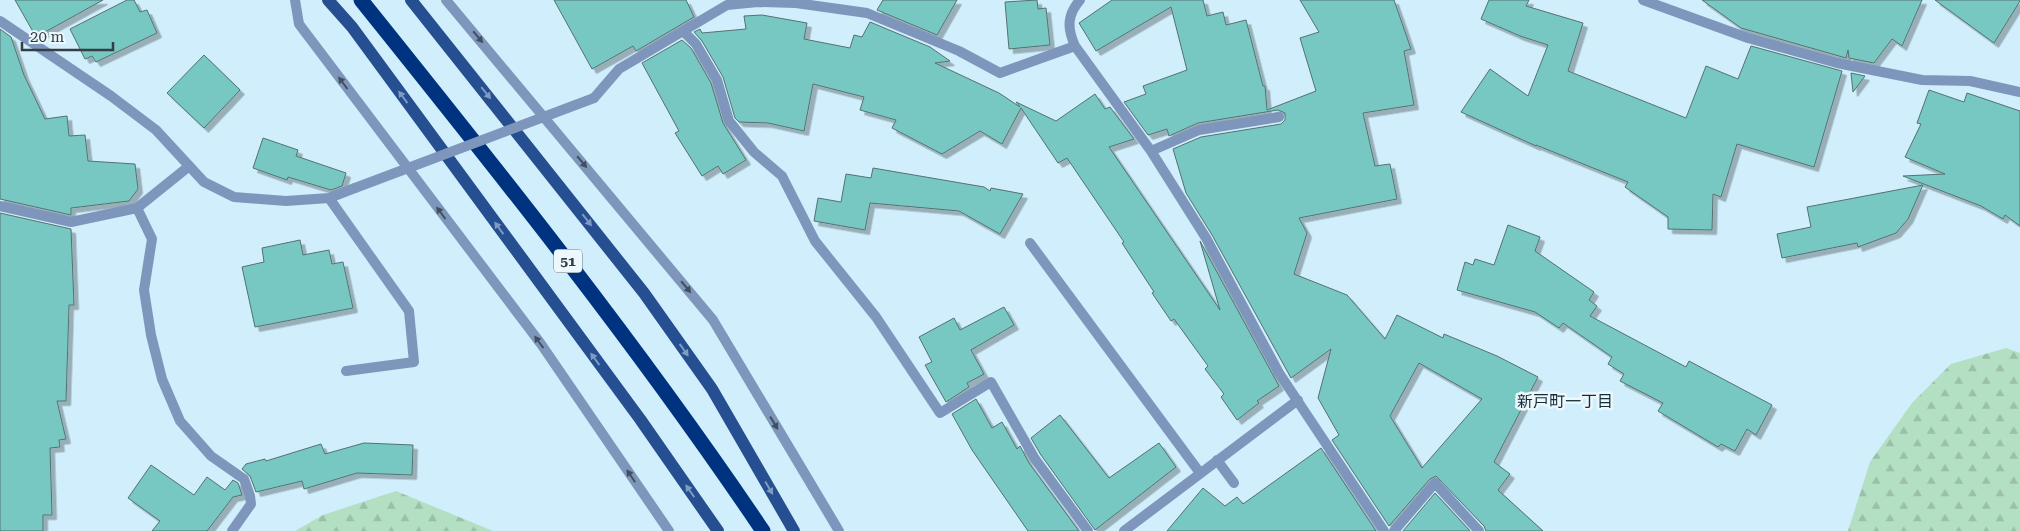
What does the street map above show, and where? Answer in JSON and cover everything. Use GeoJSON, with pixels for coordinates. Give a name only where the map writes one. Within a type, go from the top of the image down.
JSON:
{"type":"FeatureCollection","features":[{"type":"Feature","properties":{"kind":"highway","name":"51"},"geometry":{"type":"LineString","coordinates":[[361,0],[516,193],[622,332],[707,448],[763,531]]}},
{"type":"Feature","properties":{"kind":"main road","name":"51"},"geometry":{"type":"LineString","coordinates":[[328,0],[352,27],[581,339],[718,531]]}},
{"type":"Feature","properties":{"kind":"main road","name":"51"},"geometry":{"type":"LineString","coordinates":[[411,0],[644,293],[712,389],[794,531]]}},
{"type":"Feature","properties":{"kind":"street"},"geometry":{"type":"LineString","coordinates":[[295,0],[299,24],[541,344],[669,531]]}},
{"type":"Feature","properties":{"kind":"street"},"geometry":{"type":"LineString","coordinates":[[446,0],[713,320],[838,531]]}},
{"type":"Feature","properties":{"kind":"street"},"geometry":{"type":"LineString","coordinates":[[1080,0],[1068,19],[1069,32],[1074,46],[1151,151],[1206,238],[1279,373],[1384,531]]}},
{"type":"Feature","properties":{"kind":"street"},"geometry":{"type":"LineString","coordinates":[[1642,0],[1748,38],[1836,63],[1922,80],[1970,81],[2020,92]]}},
{"type":"Feature","properties":{"kind":"street"},"geometry":{"type":"LineString","coordinates":[[0,21],[111,96],[156,130],[188,167],[204,182],[234,197],[286,200],[329,198],[594,98],[618,70],[727,5],[758,2],[787,3],[867,13],[959,51],[1000,73],[1074,46]]}},
{"type":"Feature","properties":{"kind":"street"},"geometry":{"type":"LineString","coordinates":[[684,32],[696,44],[717,80],[729,121],[754,152],[782,176],[816,241],[876,317],[940,413],[991,382],[1035,459],[1088,531]]}},
{"type":"Feature","properties":{"kind":"street"},"geometry":{"type":"LineString","coordinates":[[1151,151],[1198,130],[1280,117]]}},
{"type":"Feature","properties":{"kind":"street"},"geometry":{"type":"LineString","coordinates":[[0,206],[71,222],[137,208],[188,167]]}},
{"type":"Feature","properties":{"kind":"street"},"geometry":{"type":"LineString","coordinates":[[329,198],[409,311],[414,362],[346,371]]}},
{"type":"Feature","properties":{"kind":"street"},"geometry":{"type":"LineString","coordinates":[[137,208],[152,239],[144,290],[151,335],[162,378],[180,421],[211,456],[244,479],[250,496],[250,504],[232,531]]}},
{"type":"Feature","properties":{"kind":"street"},"geometry":{"type":"LineString","coordinates":[[1030,243],[1200,473]]}},
{"type":"Feature","properties":{"kind":"street"},"geometry":{"type":"LineString","coordinates":[[1124,531],[1298,400]]}},
{"type":"Feature","properties":{"kind":"street"},"geometry":{"type":"LineString","coordinates":[[1216,460],[1234,483]]}},
{"type":"Feature","properties":{"kind":"street"},"geometry":{"type":"LineString","coordinates":[[1394,531],[1435,483],[1479,531]]}},
{"type":"Feature","properties":{"kind":"green space"},"geometry":{"type":"Polygon","coordinates":[[[2006,348],[2020,353],[2020,531],[1848,531],[1870,462],[1912,403],[1951,364],[2006,348]]]}},
{"type":"Feature","properties":{"kind":"green space"},"geometry":{"type":"Polygon","coordinates":[[[396,491],[493,531],[295,531],[323,515],[396,491]]]}},
{"type":"Feature","properties":{"kind":"building"},"geometry":{"type":"Polygon","coordinates":[[[15,0],[103,0],[36,37],[15,0]]]}},
{"type":"Feature","properties":{"kind":"building"},"geometry":{"type":"Polygon","coordinates":[[[127,0],[134,0],[140,12],[147,10],[157,33],[96,62],[92,56],[85,59],[70,29],[127,0]]]}},
{"type":"Feature","properties":{"kind":"building"},"geometry":{"type":"Polygon","coordinates":[[[554,0],[686,0],[694,17],[636,51],[633,46],[592,69],[554,0]]]}},
{"type":"Feature","properties":{"kind":"building"},"geometry":{"type":"Polygon","coordinates":[[[883,0],[957,0],[937,35],[877,10],[883,0]]]}},
{"type":"Feature","properties":{"kind":"building"},"geometry":{"type":"Polygon","coordinates":[[[1037,0],[1038,9],[1046,8],[1050,45],[1009,49],[1005,2],[1037,0]]]}},
{"type":"Feature","properties":{"kind":"building"},"geometry":{"type":"Polygon","coordinates":[[[1112,0],[1203,0],[1207,16],[1223,12],[1226,25],[1246,20],[1263,86],[1265,86],[1267,110],[1316,91],[1300,38],[1319,32],[1300,0],[1394,0],[1411,49],[1404,51],[1414,105],[1363,113],[1375,166],[1390,164],[1397,199],[1299,218],[1307,233],[1294,274],[1347,295],[1385,339],[1397,315],[1443,338],[1444,334],[1497,356],[1538,377],[1494,462],[1510,474],[1498,490],[1543,531],[1486,531],[1484,526],[1436,476],[1430,479],[1389,526],[1332,440],[1339,435],[1318,398],[1331,349],[1291,378],[1212,235],[1186,193],[1173,149],[1201,137],[1281,124],[1285,120],[1285,113],[1278,110],[1198,123],[1169,136],[1167,129],[1148,135],[1124,102],[1146,94],[1143,86],[1187,70],[1171,7],[1096,51],[1079,23],[1112,0]],[[1419,363],[1390,416],[1422,468],[1482,399],[1419,363]]]}},
{"type":"Feature","properties":{"kind":"building"},"geometry":{"type":"Polygon","coordinates":[[[1489,0],[1529,0],[1526,6],[1583,23],[1568,71],[1686,118],[1706,66],[1738,79],[1751,46],[1842,71],[1814,167],[1737,144],[1721,197],[1713,194],[1712,230],[1668,229],[1668,217],[1625,187],[1628,182],[1536,146],[1461,112],[1490,69],[1528,96],[1548,45],[1520,36],[1481,19],[1489,0]]]}},
{"type":"Feature","properties":{"kind":"building"},"geometry":{"type":"Polygon","coordinates":[[[1702,0],[1922,0],[1902,46],[1892,39],[1874,63],[1849,58],[1848,50],[1846,58],[1741,28],[1702,0]]]}},
{"type":"Feature","properties":{"kind":"building"},"geometry":{"type":"Polygon","coordinates":[[[1935,0],[2020,0],[2020,1],[1994,43],[1935,0]]]}},
{"type":"Feature","properties":{"kind":"building"},"geometry":{"type":"Polygon","coordinates":[[[762,15],[807,23],[804,39],[850,48],[854,35],[862,37],[870,22],[930,47],[950,61],[935,63],[999,93],[1020,107],[1016,102],[1056,121],[1095,94],[1105,109],[1110,107],[1134,139],[1109,147],[1220,310],[1200,241],[1279,386],[1257,401],[1259,403],[1237,420],[1221,397],[1224,394],[1205,369],[1208,366],[1174,319],[1171,321],[1152,293],[1154,292],[1122,243],[1124,242],[1067,158],[1058,163],[1021,108],[1002,144],[980,131],[942,154],[892,128],[896,120],[860,110],[864,97],[813,84],[804,131],[768,123],[739,122],[735,118],[723,77],[702,41],[694,32],[700,29],[702,33],[746,29],[744,16],[762,15]]]}},
{"type":"Feature","properties":{"kind":"building"},"geometry":{"type":"Polygon","coordinates":[[[0,29],[11,37],[24,75],[45,119],[67,116],[69,136],[85,135],[88,161],[135,164],[138,189],[129,201],[71,208],[71,215],[0,199],[0,29]]]}},
{"type":"Feature","properties":{"kind":"building"},"geometry":{"type":"Polygon","coordinates":[[[682,40],[691,48],[711,83],[723,123],[746,160],[723,174],[718,166],[702,176],[675,133],[679,131],[642,63],[682,40]]]}},
{"type":"Feature","properties":{"kind":"building"},"geometry":{"type":"Polygon","coordinates":[[[204,55],[240,90],[204,128],[167,93],[204,55]]]}},
{"type":"Feature","properties":{"kind":"building"},"geometry":{"type":"Polygon","coordinates":[[[1851,73],[1865,76],[1853,92],[1851,73]]]}},
{"type":"Feature","properties":{"kind":"building"},"geometry":{"type":"Polygon","coordinates":[[[1929,90],[1964,102],[1967,93],[2020,111],[2020,226],[2005,215],[2003,219],[1981,206],[1903,176],[1945,174],[1905,157],[1921,124],[1917,123],[1929,90]]]}},
{"type":"Feature","properties":{"kind":"building"},"geometry":{"type":"Polygon","coordinates":[[[263,138],[298,150],[296,156],[346,173],[342,186],[331,190],[288,177],[287,180],[253,168],[263,138]]]}},
{"type":"Feature","properties":{"kind":"building"},"geometry":{"type":"Polygon","coordinates":[[[873,168],[984,187],[990,191],[991,188],[1023,194],[1000,234],[959,211],[870,203],[865,230],[814,221],[818,198],[841,202],[846,174],[871,178],[873,168]]]}},
{"type":"Feature","properties":{"kind":"building"},"geometry":{"type":"Polygon","coordinates":[[[1923,185],[1908,219],[1896,233],[1858,247],[1857,243],[1782,258],[1777,234],[1811,227],[1807,207],[1923,185]]]}},
{"type":"Feature","properties":{"kind":"building"},"geometry":{"type":"Polygon","coordinates":[[[0,213],[71,229],[74,305],[69,305],[66,401],[57,401],[66,439],[59,440],[60,447],[50,448],[52,515],[43,515],[43,531],[0,531],[0,213]]]}},
{"type":"Feature","properties":{"kind":"building"},"geometry":{"type":"Polygon","coordinates":[[[1508,225],[1540,237],[1535,251],[1594,292],[1589,300],[1597,306],[1590,316],[1686,367],[1689,361],[1772,405],[1756,435],[1747,429],[1735,451],[1721,444],[1718,447],[1658,411],[1663,403],[1620,381],[1624,374],[1608,364],[1612,357],[1563,323],[1559,328],[1535,312],[1457,290],[1465,262],[1473,265],[1475,259],[1494,265],[1508,225]]]}},
{"type":"Feature","properties":{"kind":"building"},"geometry":{"type":"Polygon","coordinates":[[[300,240],[303,255],[329,250],[332,264],[343,262],[353,308],[255,327],[242,267],[264,262],[262,248],[300,240]]]}},
{"type":"Feature","properties":{"kind":"building"},"geometry":{"type":"Polygon","coordinates":[[[1004,307],[1014,325],[971,350],[984,374],[967,383],[969,387],[946,402],[925,365],[932,362],[919,337],[954,318],[960,330],[1004,307]]]}},
{"type":"Feature","properties":{"kind":"building"},"geometry":{"type":"Polygon","coordinates":[[[976,399],[992,428],[1002,422],[1017,449],[1020,446],[1029,463],[1079,531],[1028,531],[972,450],[952,414],[976,399]]]}},
{"type":"Feature","properties":{"kind":"building"},"geometry":{"type":"Polygon","coordinates":[[[1060,415],[1109,478],[1159,443],[1176,467],[1095,530],[1031,438],[1060,415]]]}},
{"type":"Feature","properties":{"kind":"building"},"geometry":{"type":"Polygon","coordinates":[[[364,443],[413,445],[412,475],[357,473],[304,489],[302,481],[256,492],[250,476],[242,469],[246,464],[265,459],[266,461],[321,444],[325,454],[364,443]]]}},
{"type":"Feature","properties":{"kind":"building"},"geometry":{"type":"Polygon","coordinates":[[[1321,448],[1376,531],[1167,531],[1203,488],[1225,506],[1237,497],[1243,504],[1321,448]]]}},
{"type":"Feature","properties":{"kind":"building"},"geometry":{"type":"Polygon","coordinates":[[[151,465],[194,495],[207,477],[225,490],[233,480],[238,483],[242,495],[233,497],[207,531],[152,531],[160,521],[128,498],[151,465]]]}},
{"type":"Feature","properties":{"kind":"building"},"geometry":{"type":"Polygon","coordinates":[[[1435,493],[1470,531],[1403,531],[1435,493]]]}},
{"type":"Feature","properties":{"kind":"district","name":"新戸町一丁目"},"geometry":{"type":"Point","coordinates":[1565,401]}}]}
